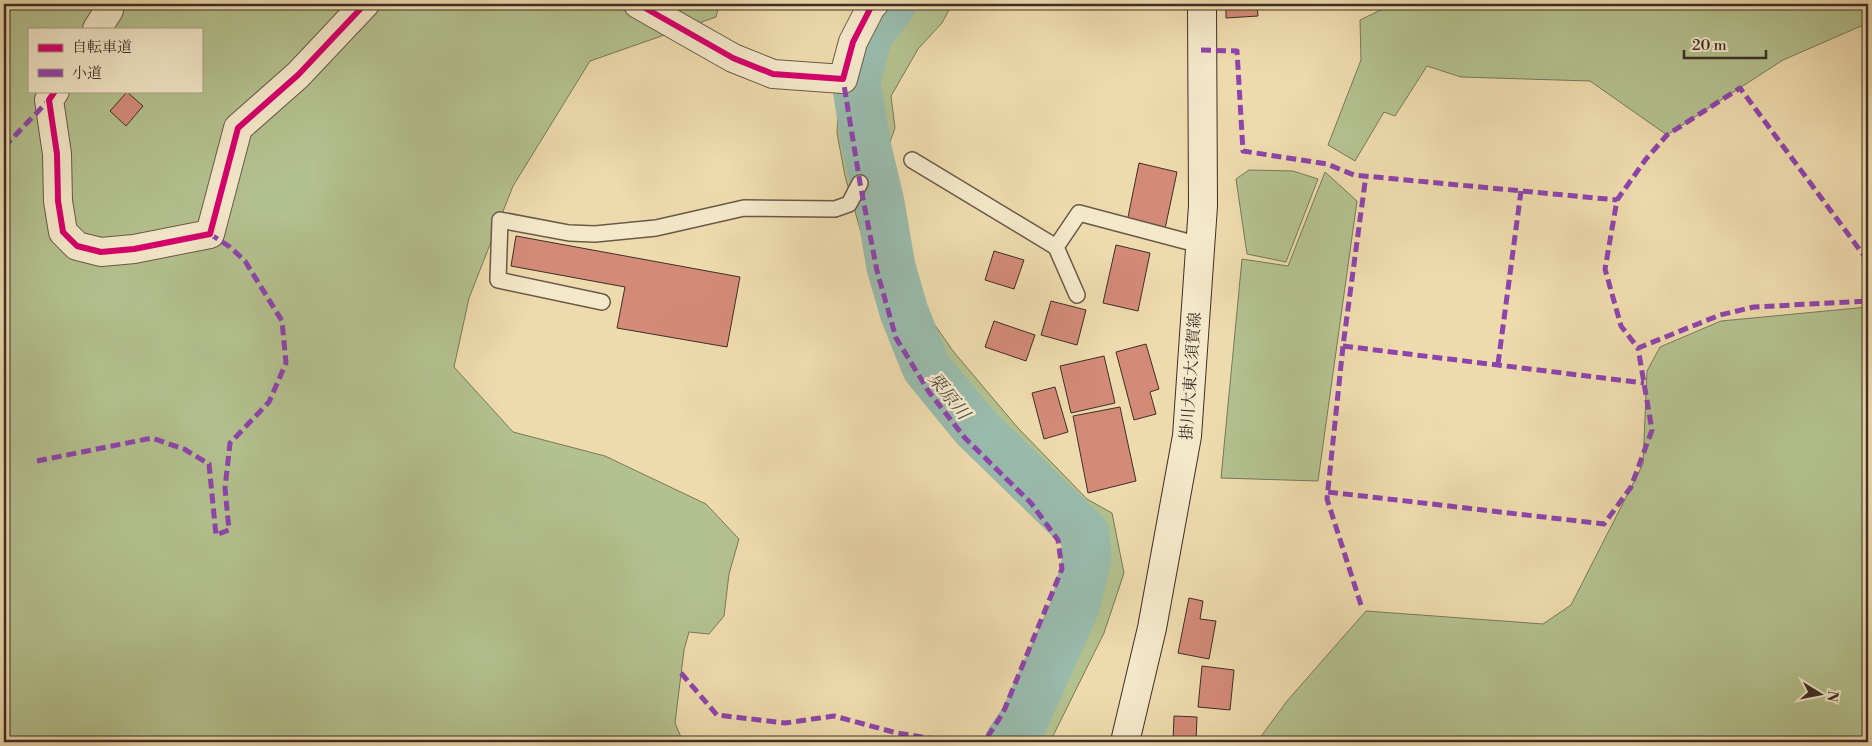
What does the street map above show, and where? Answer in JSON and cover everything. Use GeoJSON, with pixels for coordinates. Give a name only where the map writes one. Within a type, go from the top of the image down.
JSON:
{"type":"FeatureCollection","features":[{"type":"Feature","properties":{"kind":"street"},"geometry":{"type":"LineString","coordinates":[[54,92],[49,100],[57,154],[58,201],[63,232],[77,246],[101,252],[134,249],[210,234],[238,128],[298,75],[365,4]]}},
{"type":"Feature","properties":{"kind":"street"},"geometry":{"type":"LineString","coordinates":[[638,4],[733,58],[773,74],[843,79],[853,42],[874,4]]}},
{"type":"Feature","properties":{"kind":"street","name":"掛川大東大須賀線"},"geometry":{"type":"LineString","coordinates":[[1125,742],[1152,628],[1187,436],[1203,206],[1202,4]]}},
{"type":"Feature","properties":{"kind":"lane"},"geometry":{"type":"LineString","coordinates":[[912,160],[1056,247],[1077,296]]}},
{"type":"Feature","properties":{"kind":"lane"},"geometry":{"type":"LineString","coordinates":[[602,302],[498,280],[500,220],[569,233],[612,233],[656,228],[744,208],[835,209],[849,204],[860,183]]}},
{"type":"Feature","properties":{"kind":"lane"},"geometry":{"type":"LineString","coordinates":[[1056,247],[1079,213],[1200,245]]}},
{"type":"Feature","properties":{"kind":"green space"},"geometry":{"type":"Polygon","coordinates":[[[4,4],[719,4],[716,17],[590,61],[513,186],[469,298],[454,367],[513,432],[605,456],[706,504],[739,539],[729,574],[724,616],[709,634],[689,632],[684,650],[675,723],[683,742],[4,742],[4,4]]]}},
{"type":"Feature","properties":{"kind":"green space"},"geometry":{"type":"Polygon","coordinates":[[[879,4],[952,4],[942,23],[918,49],[891,96],[895,128],[884,159],[907,263],[923,308],[953,351],[1018,428],[1087,499],[1112,513],[1124,573],[1104,633],[1050,742],[992,742],[998,735],[1041,634],[1067,563],[1062,535],[1022,487],[947,415],[896,327],[862,236],[845,176],[837,133],[839,81],[879,4]]]}},
{"type":"Feature","properties":{"kind":"green space"},"geometry":{"type":"Polygon","coordinates":[[[1393,4],[1868,4],[1868,23],[1783,60],[1667,135],[1590,81],[1461,77],[1427,66],[1395,116],[1384,112],[1355,161],[1328,145],[1361,60],[1360,20],[1393,4]]]}},
{"type":"Feature","properties":{"kind":"green space"},"geometry":{"type":"Polygon","coordinates":[[[1249,170],[1293,171],[1318,179],[1286,262],[1247,254],[1236,179],[1249,170]]]}},
{"type":"Feature","properties":{"kind":"green space"},"geometry":{"type":"Polygon","coordinates":[[[1325,172],[1357,201],[1318,481],[1221,478],[1242,259],[1288,266],[1325,172]]]}},
{"type":"Feature","properties":{"kind":"green space"},"geometry":{"type":"Polygon","coordinates":[[[1868,307],[1868,742],[1257,742],[1287,701],[1366,611],[1543,624],[1571,605],[1643,464],[1647,371],[1660,347],[1721,321],[1868,307]]]}},
{"type":"Feature","properties":{"kind":"building"},"geometry":{"type":"Polygon","coordinates":[[[1226,4],[1257,4],[1258,16],[1226,18],[1226,4]]]}},
{"type":"Feature","properties":{"kind":"building"},"geometry":{"type":"Polygon","coordinates":[[[127,92],[143,106],[126,126],[110,111],[127,92]]]}},
{"type":"Feature","properties":{"kind":"building"},"geometry":{"type":"Polygon","coordinates":[[[1139,163],[1177,172],[1165,229],[1127,222],[1139,163]]]}},
{"type":"Feature","properties":{"kind":"building"},"geometry":{"type":"Polygon","coordinates":[[[516,236],[740,277],[727,347],[617,328],[625,287],[511,266],[516,236]]]}},
{"type":"Feature","properties":{"kind":"building"},"geometry":{"type":"Polygon","coordinates":[[[1116,245],[1150,253],[1138,311],[1103,303],[1116,245]]]}},
{"type":"Feature","properties":{"kind":"building"},"geometry":{"type":"Polygon","coordinates":[[[994,251],[1024,260],[1014,289],[985,280],[994,251]]]}},
{"type":"Feature","properties":{"kind":"building"},"geometry":{"type":"Polygon","coordinates":[[[1051,301],[1086,310],[1077,345],[1041,335],[1051,301]]]}},
{"type":"Feature","properties":{"kind":"building"},"geometry":{"type":"Polygon","coordinates":[[[994,321],[1035,335],[1026,361],[985,347],[994,321]]]}},
{"type":"Feature","properties":{"kind":"building"},"geometry":{"type":"Polygon","coordinates":[[[1146,344],[1159,389],[1150,392],[1156,414],[1134,420],[1116,352],[1146,344]]]}},
{"type":"Feature","properties":{"kind":"building"},"geometry":{"type":"Polygon","coordinates":[[[1104,356],[1115,403],[1071,413],[1060,366],[1104,356]]]}},
{"type":"Feature","properties":{"kind":"building"},"geometry":{"type":"Polygon","coordinates":[[[1055,387],[1068,432],[1044,439],[1032,393],[1055,387]]]}},
{"type":"Feature","properties":{"kind":"building"},"geometry":{"type":"Polygon","coordinates":[[[1120,407],[1136,481],[1088,493],[1073,416],[1120,407]]]}},
{"type":"Feature","properties":{"kind":"building"},"geometry":{"type":"Polygon","coordinates":[[[1189,598],[1203,601],[1200,619],[1216,621],[1209,659],[1178,653],[1189,598]]]}},
{"type":"Feature","properties":{"kind":"building"},"geometry":{"type":"Polygon","coordinates":[[[1202,666],[1234,670],[1230,710],[1198,707],[1202,666]]]}},
{"type":"Feature","properties":{"kind":"building"},"geometry":{"type":"Polygon","coordinates":[[[1174,716],[1197,717],[1196,742],[1173,741],[1174,716]]]}},
{"type":"Feature","properties":{"kind":"waterway","name":"栗原川"},"geometry":{"type":"LineString","coordinates":[[892,4],[868,35],[856,82],[866,144],[880,203],[891,267],[904,312],[926,367],[975,427],[1085,534],[1087,559],[1075,607],[1024,720],[1009,742]]}},
{"type":"Feature","properties":{"kind":"marked path"},"geometry":{"type":"LineString","coordinates":[[1201,50],[1237,51],[1243,151],[1327,164],[1354,175],[1617,200]]}},
{"type":"Feature","properties":{"kind":"marked path"},"geometry":{"type":"LineString","coordinates":[[681,673],[717,715],[785,723],[834,716],[897,733],[941,740],[970,742],[988,736],[1003,713],[1062,569],[1058,540],[1031,503],[965,438],[929,392],[896,338],[877,271],[843,79]]}},
{"type":"Feature","properties":{"kind":"marked path"},"geometry":{"type":"LineString","coordinates":[[1868,261],[1740,88],[1667,135],[1646,159],[1617,200],[1605,269],[1621,326],[1638,348],[1720,315],[1754,307],[1868,301]]}},
{"type":"Feature","properties":{"kind":"marked path"},"geometry":{"type":"LineString","coordinates":[[4,147],[49,100]]}},
{"type":"Feature","properties":{"kind":"marked path"},"geometry":{"type":"LineString","coordinates":[[1361,605],[1327,499],[1343,346],[1366,175]]}},
{"type":"Feature","properties":{"kind":"marked path"},"geometry":{"type":"LineString","coordinates":[[1498,364],[1521,191]]}},
{"type":"Feature","properties":{"kind":"marked path"},"geometry":{"type":"LineString","coordinates":[[37,461],[152,438],[184,449],[209,464],[216,535],[229,530],[225,488],[230,443],[269,402],[286,363],[282,321],[245,261],[230,247],[210,234]]}},
{"type":"Feature","properties":{"kind":"marked path"},"geometry":{"type":"LineString","coordinates":[[1343,346],[1644,383]]}},
{"type":"Feature","properties":{"kind":"marked path"},"geometry":{"type":"LineString","coordinates":[[1328,492],[1604,524],[1631,487],[1652,430],[1638,348]]}},
{"type":"Feature","properties":{"kind":"cycle path"},"geometry":{"type":"LineString","coordinates":[[54,92],[49,100],[57,154],[58,201],[63,232],[77,246],[101,252],[134,249],[210,234],[238,128],[298,75],[365,4]]}},
{"type":"Feature","properties":{"kind":"cycle path"},"geometry":{"type":"LineString","coordinates":[[638,4],[733,58],[773,74],[843,79],[853,42],[874,4]]}}]}
